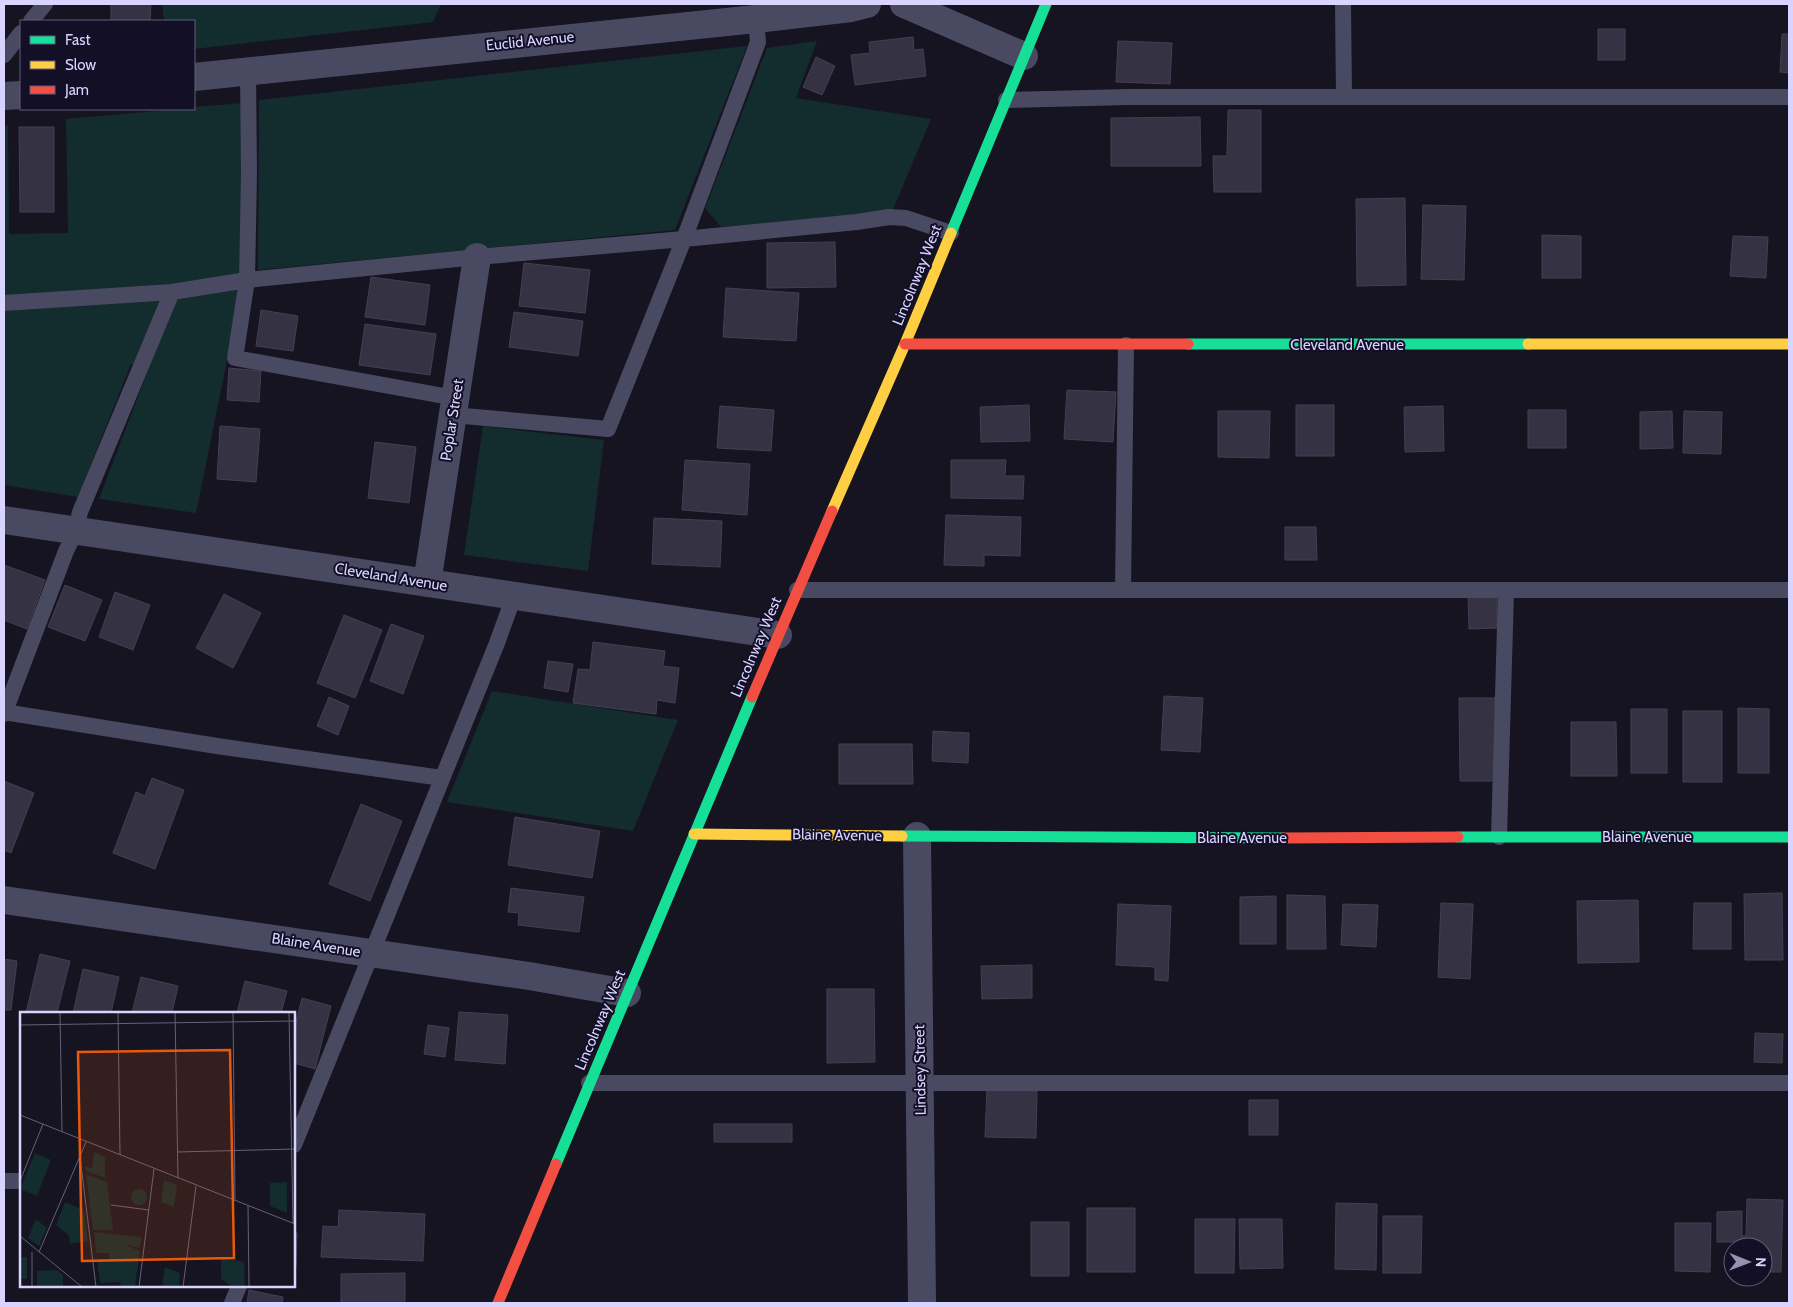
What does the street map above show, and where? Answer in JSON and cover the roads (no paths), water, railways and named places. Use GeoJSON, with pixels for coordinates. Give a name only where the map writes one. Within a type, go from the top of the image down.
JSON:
{"type":"FeatureCollection","features":[{"type":"Feature","properties":{"kind":"street","name":"Euclid Avenue"},"geometry":{"type":"LineString","coordinates":[[195,77],[756,19],[851,8],[867,4]]}},
{"type":"Feature","properties":{"kind":"street"},"geometry":{"type":"LineString","coordinates":[[904,4],[1024,56]]}},
{"type":"Feature","properties":{"kind":"street","name":"Lincolnway West"},"geometry":{"type":"LineString","coordinates":[[498,1303],[797,590],[905,344],[1046,4]]}},
{"type":"Feature","properties":{"kind":"street"},"geometry":{"type":"LineString","coordinates":[[4,96],[20,94]]}},
{"type":"Feature","properties":{"kind":"street","name":"Poplar Street"},"geometry":{"type":"LineString","coordinates":[[427,583],[477,257]]}},
{"type":"Feature","properties":{"kind":"street","name":"Cleveland Avenue"},"geometry":{"type":"LineString","coordinates":[[905,344],[1789,344]]}},
{"type":"Feature","properties":{"kind":"street","name":"Cleveland Avenue"},"geometry":{"type":"LineString","coordinates":[[4,520],[778,635]]}},
{"type":"Feature","properties":{"kind":"street","name":"Blaine Avenue"},"geometry":{"type":"LineString","coordinates":[[694,834],[1090,838],[1789,836]]}},
{"type":"Feature","properties":{"kind":"street","name":"Lindsey Street"},"geometry":{"type":"LineString","coordinates":[[917,836],[922,1303]]}},
{"type":"Feature","properties":{"kind":"street","name":"Blaine Avenue"},"geometry":{"type":"LineString","coordinates":[[4,900],[529,976],[627,993]]}},
{"type":"Feature","properties":{"kind":"lane"},"geometry":{"type":"LineString","coordinates":[[32,20],[45,4]]}},
{"type":"Feature","properties":{"kind":"lane"},"geometry":{"type":"LineString","coordinates":[[1343,4],[1344,97]]}},
{"type":"Feature","properties":{"kind":"lane"},"geometry":{"type":"LineString","coordinates":[[248,71],[247,280],[235,358],[454,407],[608,429],[684,239],[758,42],[756,19]]}},
{"type":"Feature","properties":{"kind":"lane"},"geometry":{"type":"LineString","coordinates":[[4,55],[20,34]]}},
{"type":"Feature","properties":{"kind":"lane"},"geometry":{"type":"LineString","coordinates":[[1006,100],[1129,97],[1789,97]]}},
{"type":"Feature","properties":{"kind":"lane"},"geometry":{"type":"LineString","coordinates":[[4,303],[172,292],[247,280],[684,239],[857,222],[889,217],[906,218],[951,233]]}},
{"type":"Feature","properties":{"kind":"lane"},"geometry":{"type":"LineString","coordinates":[[172,292],[80,512],[76,530],[66,551],[4,713],[442,778]]}},
{"type":"Feature","properties":{"kind":"lane"},"geometry":{"type":"LineString","coordinates":[[1123,590],[1126,345]]}},
{"type":"Feature","properties":{"kind":"lane"},"geometry":{"type":"LineString","coordinates":[[797,590],[1789,590]]}},
{"type":"Feature","properties":{"kind":"lane"},"geometry":{"type":"LineString","coordinates":[[1499,837],[1506,591]]}},
{"type":"Feature","properties":{"kind":"lane"},"geometry":{"type":"LineString","coordinates":[[295,1142],[497,643],[514,596]]}},
{"type":"Feature","properties":{"kind":"lane"},"geometry":{"type":"LineString","coordinates":[[589,1083],[1789,1083]]}},
{"type":"Feature","properties":{"kind":"lane"},"geometry":{"type":"LineString","coordinates":[[4,1181],[20,1181]]}},
{"type":"Feature","properties":{"kind":"lane"},"geometry":{"type":"LineString","coordinates":[[232,1303],[239,1287]]}}]}
